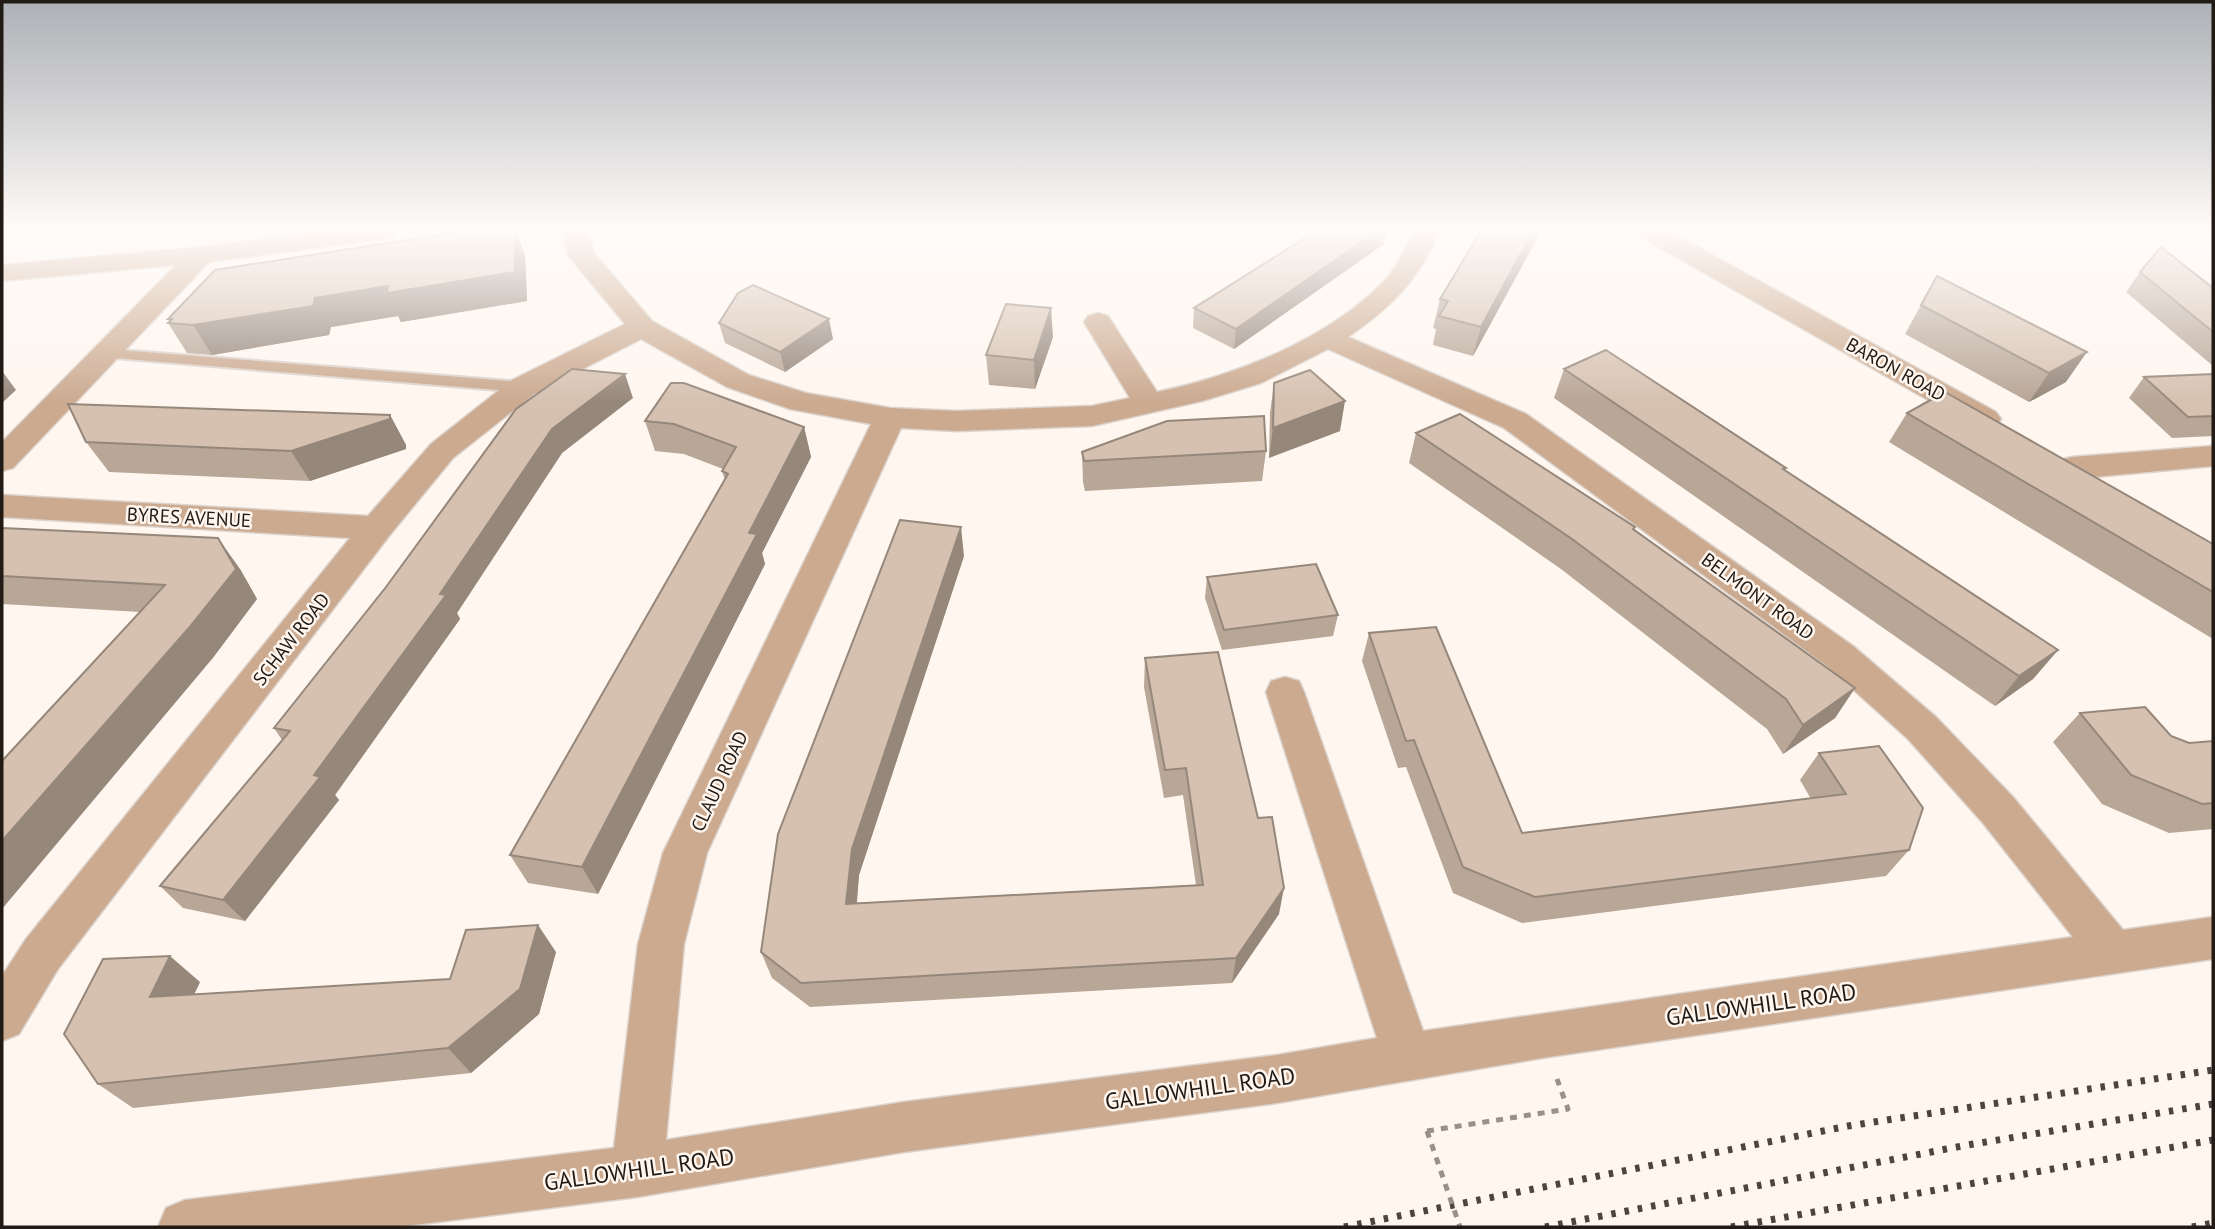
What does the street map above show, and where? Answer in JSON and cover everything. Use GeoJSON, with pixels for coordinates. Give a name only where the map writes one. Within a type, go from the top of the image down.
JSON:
{"type":"FeatureCollection","features":[{"type":"Feature","properties":{"kind":"street"},"geometry":{"type":"LineString","coordinates":[[2,461],[169,288]]}},
{"type":"Feature","properties":{"kind":"street"},"geometry":{"type":"LineString","coordinates":[[610,288],[642,327],[738,381],[801,402],[891,418],[956,421],[1092,416],[1250,377],[1327,338],[1368,312],[1392,288]]}},
{"type":"Feature","properties":{"kind":"street","name":"BARON ROAD"},"geometry":{"type":"LineString","coordinates":[[1752,288],[2012,434]]}},
{"type":"Feature","properties":{"kind":"street"},"geometry":{"type":"LineString","coordinates":[[1098,323],[1149,404]]}},
{"type":"Feature","properties":{"kind":"street","name":"SCHAW ROAD"},"geometry":{"type":"LineString","coordinates":[[2,1018],[42,954],[377,528],[442,451],[523,387],[642,327]]}},
{"type":"Feature","properties":{"kind":"street","name":"BELMONT ROAD"},"geometry":{"type":"LineString","coordinates":[[1327,338],[1514,421],[1840,656],[1922,728],[1998,810],[2113,953]]}},
{"type":"Feature","properties":{"kind":"street","name":"CLAUD ROAD"},"geometry":{"type":"LineString","coordinates":[[637,1171],[661,944],[685,853],[891,418]]}},
{"type":"Feature","properties":{"kind":"street"},"geometry":{"type":"LineString","coordinates":[[2060,461],[2213,456]]}},
{"type":"Feature","properties":{"kind":"street"},"geometry":{"type":"LineString","coordinates":[[2060,461],[2119,495]]}},
{"type":"Feature","properties":{"kind":"street","name":"BYRES AVENUE"},"geometry":{"type":"LineString","coordinates":[[2,506],[377,528]]}},
{"type":"Feature","properties":{"kind":"street"},"geometry":{"type":"LineString","coordinates":[[1285,692],[1408,1057]]}},
{"type":"Feature","properties":{"kind":"street","name":"GALLOWHILL ROAD"},"geometry":{"type":"LineString","coordinates":[[185,1227],[637,1171],[904,1127],[1277,1079],[1408,1057],[2213,938]]}},
{"type":"Feature","properties":{"kind":"lane"},"geometry":{"type":"LineString","coordinates":[[107,354],[523,387]]}},
{"type":"Feature","properties":{"kind":"path"},"geometry":{"type":"LineString","coordinates":[[1460,1227],[1427,1131],[1567,1109]]}},
{"type":"Feature","properties":{"kind":"building"},"geometry":{"type":"Polygon","coordinates":[[[197,288],[374,288],[315,298],[313,306],[193,325],[168,323],[172,319],[168,319],[197,288]]]}},
{"type":"Feature","properties":{"kind":"building"},"geometry":{"type":"Polygon","coordinates":[[[388,288],[415,288],[387,293],[388,288]]]}},
{"type":"Feature","properties":{"kind":"building"},"geometry":{"type":"Polygon","coordinates":[[[747,288],[760,288],[829,319],[780,352],[719,323],[738,293],[747,288]]]}},
{"type":"Feature","properties":{"kind":"building"},"geometry":{"type":"Polygon","coordinates":[[[1225,288],[1294,288],[1236,329],[1194,308],[1225,288]]]}},
{"type":"Feature","properties":{"kind":"building"},"geometry":{"type":"Polygon","coordinates":[[[1446,288],[1502,288],[1481,327],[1439,316],[1448,301],[1440,299],[1446,288]]]}},
{"type":"Feature","properties":{"kind":"building"},"geometry":{"type":"Polygon","coordinates":[[[1930,288],[1961,288],[2087,352],[2049,373],[1921,305],[1930,288]]]}},
{"type":"Feature","properties":{"kind":"building"},"geometry":{"type":"Polygon","coordinates":[[[2160,288],[2213,288],[2213,332],[2160,288]]]}},
{"type":"Feature","properties":{"kind":"building"},"geometry":{"type":"Polygon","coordinates":[[[1006,304],[1051,308],[1034,360],[986,355],[1006,304]]]}},
{"type":"Feature","properties":{"kind":"building"},"geometry":{"type":"Polygon","coordinates":[[[1606,350],[2058,650],[2019,676],[1564,369],[1606,350]]]}},
{"type":"Feature","properties":{"kind":"building"},"geometry":{"type":"Polygon","coordinates":[[[572,369],[625,374],[552,429],[440,594],[446,595],[314,775],[320,777],[223,900],[160,886],[290,731],[274,728],[386,587],[516,409],[572,369]]]}},
{"type":"Feature","properties":{"kind":"building"},"geometry":{"type":"Polygon","coordinates":[[[1310,370],[1345,401],[1273,428],[1274,383],[1310,370]]]}},
{"type":"Feature","properties":{"kind":"building"},"geometry":{"type":"Polygon","coordinates":[[[2213,374],[2213,416],[2188,417],[2144,377],[2213,374]]]}},
{"type":"Feature","properties":{"kind":"building"},"geometry":{"type":"Polygon","coordinates":[[[671,383],[684,383],[804,427],[749,533],[757,534],[582,867],[510,855],[728,474],[722,471],[736,447],[674,424],[645,421],[671,383]]]}},
{"type":"Feature","properties":{"kind":"building"},"geometry":{"type":"Polygon","coordinates":[[[1945,392],[2213,544],[2213,592],[1907,413],[1945,392]]]}},
{"type":"Feature","properties":{"kind":"building"},"geometry":{"type":"Polygon","coordinates":[[[68,404],[390,415],[390,419],[291,451],[86,442],[68,404]]]}},
{"type":"Feature","properties":{"kind":"building"},"geometry":{"type":"Polygon","coordinates":[[[1460,414],[1635,527],[1633,529],[1855,688],[1803,725],[1786,699],[1572,539],[1416,433],[1460,414]]]}},
{"type":"Feature","properties":{"kind":"building"},"geometry":{"type":"Polygon","coordinates":[[[1264,416],[1266,451],[1084,461],[1082,452],[1167,421],[1264,416]]]}},
{"type":"Feature","properties":{"kind":"building"},"geometry":{"type":"Polygon","coordinates":[[[900,520],[961,527],[852,849],[846,904],[1203,885],[1186,768],[1165,770],[1145,658],[1218,652],[1258,818],[1272,817],[1284,888],[1236,958],[801,983],[761,952],[778,834],[900,520]]]}},
{"type":"Feature","properties":{"kind":"building"},"geometry":{"type":"Polygon","coordinates":[[[2,528],[218,538],[236,569],[188,629],[2,841],[2,761],[165,585],[2,576],[2,528]]]}},
{"type":"Feature","properties":{"kind":"building"},"geometry":{"type":"Polygon","coordinates":[[[1316,564],[1338,615],[1224,630],[1207,577],[1316,564]]]}},
{"type":"Feature","properties":{"kind":"building"},"geometry":{"type":"Polygon","coordinates":[[[1436,627],[1522,833],[1846,794],[1819,753],[1879,746],[1923,808],[1909,850],[1535,897],[1463,867],[1414,740],[1406,741],[1369,633],[1436,627]]]}},
{"type":"Feature","properties":{"kind":"building"},"geometry":{"type":"Polygon","coordinates":[[[2145,707],[2171,736],[2189,743],[2213,741],[2213,803],[2202,804],[2131,775],[2080,713],[2145,707]]]}},
{"type":"Feature","properties":{"kind":"building"},"geometry":{"type":"Polygon","coordinates":[[[538,925],[520,989],[448,1048],[98,1084],[64,1034],[103,959],[170,956],[150,997],[450,979],[466,930],[538,925]]]}},
{"type":"Feature","properties":{"kind":"railway"},"geometry":{"type":"LineString","coordinates":[[1344,1227],[1848,1126],[2213,1070]]}},
{"type":"Feature","properties":{"kind":"railway"},"geometry":{"type":"LineString","coordinates":[[1545,1227],[1962,1146],[2213,1104]]}},
{"type":"Feature","properties":{"kind":"railway"},"geometry":{"type":"LineString","coordinates":[[1731,1227],[2213,1140]]}},
{"type":"Feature","properties":{"kind":"railway"},"geometry":{"type":"LineString","coordinates":[[2192,1227],[2213,1223]]}}]}
